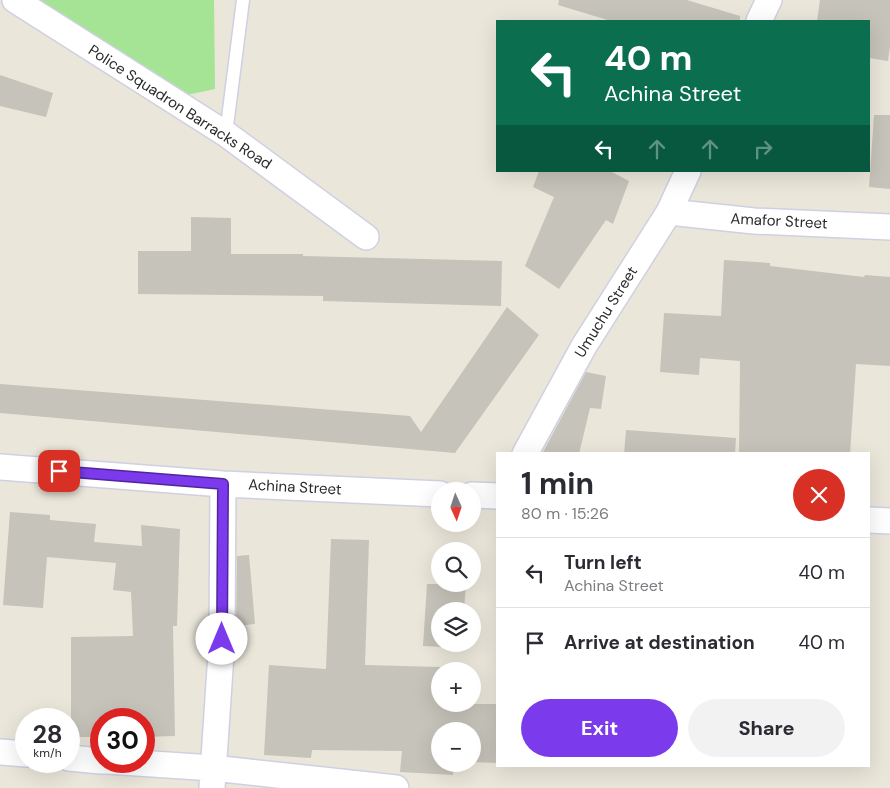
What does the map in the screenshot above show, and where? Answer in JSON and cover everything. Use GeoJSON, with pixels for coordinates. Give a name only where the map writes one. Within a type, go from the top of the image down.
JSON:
{"type":"FeatureCollection","features":[{"type":"Feature","properties":{"kind":"street","name":"Police Squadron Barracks Road"},"geometry":{"type":"LineString","coordinates":[[15,0],[226,134],[366,237]]}},
{"type":"Feature","properties":{"kind":"street"},"geometry":{"type":"LineString","coordinates":[[760,20],[770,0]]}},
{"type":"Feature","properties":{"kind":"street","name":"Umuchu Street"},"geometry":{"type":"LineString","coordinates":[[527,452],[584,346],[669,212],[688,172]]}},
{"type":"Feature","properties":{"kind":"street","name":"Amafor Street"},"geometry":{"type":"LineString","coordinates":[[669,212],[754,221],[890,226]]}},
{"type":"Feature","properties":{"kind":"street","name":"Achina Street"},"geometry":{"type":"LineString","coordinates":[[0,467],[223,484],[431,494]]}},
{"type":"Feature","properties":{"kind":"street"},"geometry":{"type":"LineString","coordinates":[[212,778],[222,639],[223,484]]}},
{"type":"Feature","properties":{"kind":"street"},"geometry":{"type":"LineString","coordinates":[[481,495],[496,496]]}},
{"type":"Feature","properties":{"kind":"street"},"geometry":{"type":"LineString","coordinates":[[870,520],[890,521]]}},
{"type":"Feature","properties":{"kind":"street"},"geometry":{"type":"LineString","coordinates":[[0,752],[15,753]]}},
{"type":"Feature","properties":{"kind":"street"},"geometry":{"type":"LineString","coordinates":[[155,769],[212,778],[396,788]]}},
{"type":"Feature","properties":{"kind":"lane"},"geometry":{"type":"LineString","coordinates":[[226,134],[243,0]]}},
{"type":"Feature","properties":{"kind":"green space"},"geometry":{"type":"Polygon","coordinates":[[[27,0],[214,0],[215,89],[182,96],[27,0]]]}},
{"type":"Feature","properties":{"kind":"building"},"geometry":{"type":"Polygon","coordinates":[[[559,0],[687,0],[740,16],[740,20],[608,20],[558,5],[559,0]]]}},
{"type":"Feature","properties":{"kind":"building"},"geometry":{"type":"Polygon","coordinates":[[[820,0],[890,0],[890,46],[888,61],[870,58],[870,20],[817,20],[820,0]]]}},
{"type":"Feature","properties":{"kind":"building"},"geometry":{"type":"Polygon","coordinates":[[[0,75],[53,93],[46,117],[0,106],[0,75]]]}},
{"type":"Feature","properties":{"kind":"building"},"geometry":{"type":"Polygon","coordinates":[[[874,115],[890,115],[890,189],[869,187],[874,115]]]}},
{"type":"Feature","properties":{"kind":"building"},"geometry":{"type":"Polygon","coordinates":[[[539,172],[612,172],[629,181],[613,224],[606,220],[559,289],[525,266],[554,197],[533,187],[539,172]]]}},
{"type":"Feature","properties":{"kind":"building"},"geometry":{"type":"Polygon","coordinates":[[[191,217],[231,218],[231,254],[303,254],[303,256],[502,261],[501,306],[323,301],[323,296],[138,294],[138,251],[191,251],[191,217]]]}},
{"type":"Feature","properties":{"kind":"building"},"geometry":{"type":"Polygon","coordinates":[[[724,260],[770,263],[770,266],[864,277],[865,275],[890,277],[890,366],[856,364],[850,452],[739,452],[740,361],[700,358],[699,375],[660,372],[664,313],[721,316],[724,260]]]}},
{"type":"Feature","properties":{"kind":"building"},"geometry":{"type":"Polygon","coordinates":[[[507,307],[539,335],[455,453],[0,413],[0,384],[410,416],[421,432],[507,307]]]}},
{"type":"Feature","properties":{"kind":"building"},"geometry":{"type":"Polygon","coordinates":[[[586,372],[606,376],[601,409],[590,408],[579,452],[543,452],[586,372]]]}},
{"type":"Feature","properties":{"kind":"building"},"geometry":{"type":"Polygon","coordinates":[[[626,430],[736,438],[735,452],[624,452],[626,430]]]}},
{"type":"Feature","properties":{"kind":"building"},"geometry":{"type":"Polygon","coordinates":[[[10,512],[50,515],[50,520],[96,524],[94,542],[142,546],[141,525],[180,529],[177,626],[173,626],[175,736],[155,737],[155,708],[90,708],[90,737],[80,737],[80,708],[71,708],[71,637],[133,636],[131,592],[113,590],[116,563],[47,557],[43,608],[3,605],[10,512]]]}},
{"type":"Feature","properties":{"kind":"building"},"geometry":{"type":"Polygon","coordinates":[[[331,539],[369,540],[365,665],[431,667],[431,712],[481,712],[481,704],[496,704],[496,763],[481,762],[481,722],[431,722],[431,772],[453,772],[453,775],[400,772],[402,751],[312,750],[311,758],[264,755],[269,665],[326,669],[331,539]]]}},
{"type":"Feature","properties":{"kind":"building"},"geometry":{"type":"Polygon","coordinates":[[[249,555],[255,624],[236,626],[237,556],[249,555]]]}},
{"type":"Feature","properties":{"kind":"building"},"geometry":{"type":"Polygon","coordinates":[[[427,584],[431,584],[431,592],[465,592],[465,602],[431,602],[431,646],[423,646],[427,584]]]}},
{"type":"Feature","properties":{"kind":"route"},"geometry":{"type":"LineString","coordinates":[[59,471],[223,484],[222,639]]}}]}
